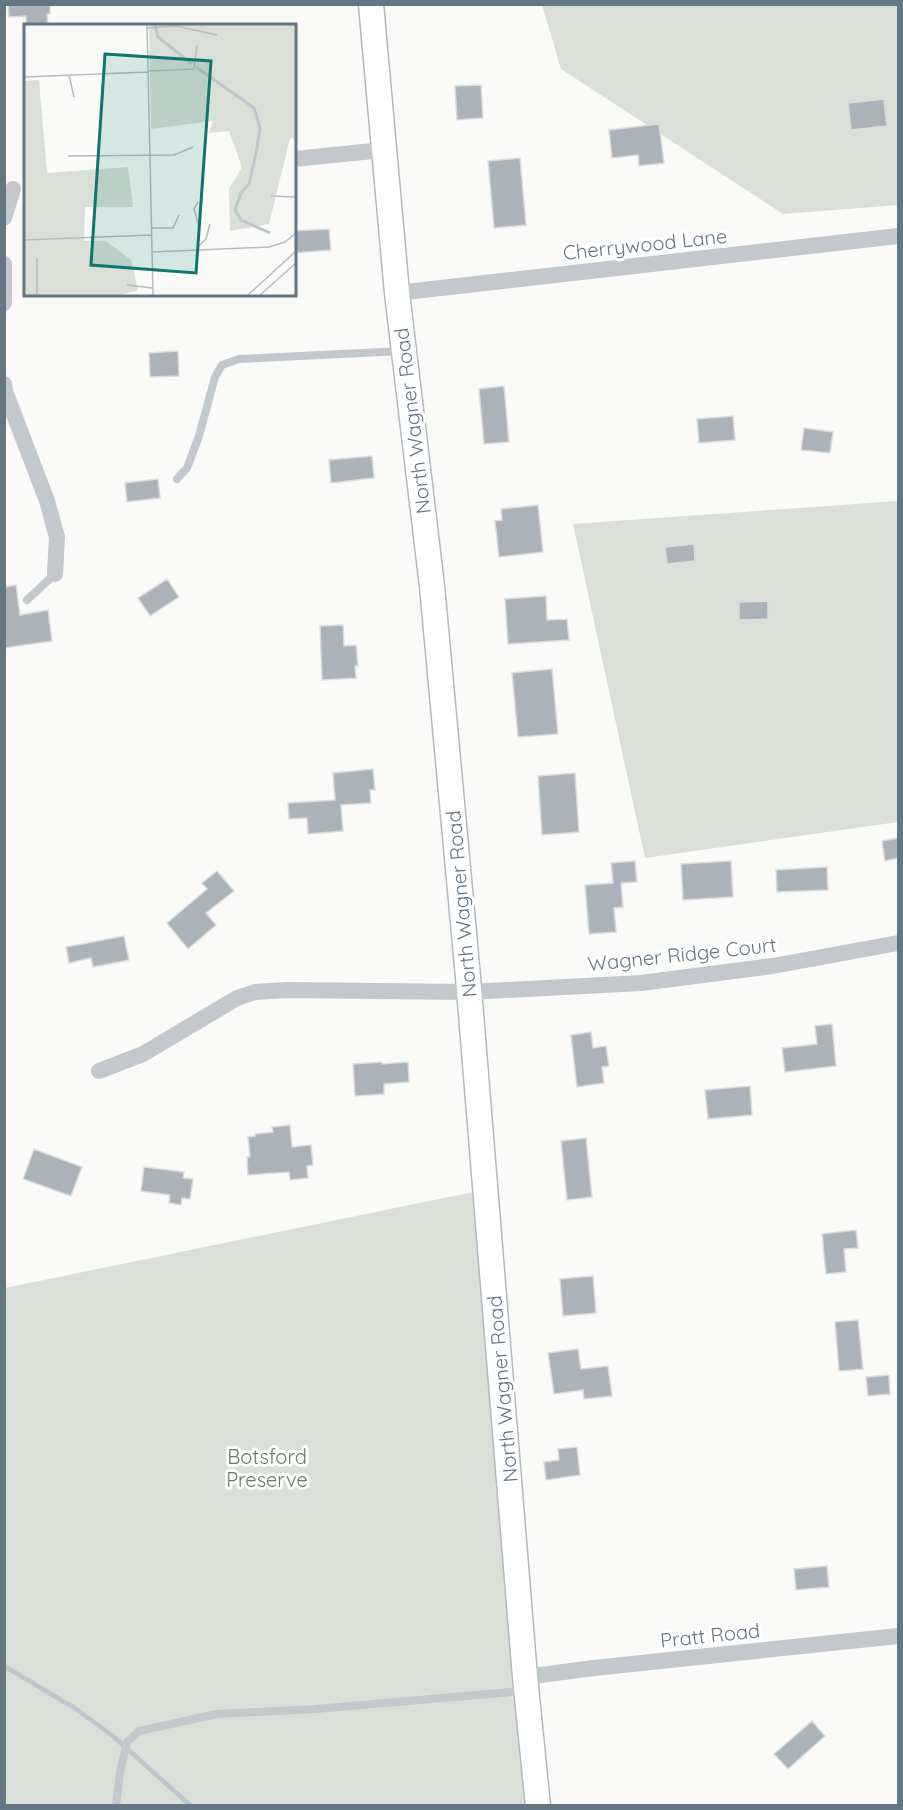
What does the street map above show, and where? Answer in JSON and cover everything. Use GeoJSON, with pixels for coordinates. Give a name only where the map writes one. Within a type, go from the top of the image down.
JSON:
{"type":"FeatureCollection","features":[{"type":"Feature","properties":{"kind":"main road","name":"North Wagner Road"},"geometry":{"type":"LineString","coordinates":[[371,4],[403,351],[432,586],[538,1806]]}},
{"type":"Feature","properties":{"kind":"street"},"geometry":{"type":"LineString","coordinates":[[296,159],[383,150]]}},
{"type":"Feature","properties":{"kind":"street"},"geometry":{"type":"LineString","coordinates":[[4,218],[14,189]]}},
{"type":"Feature","properties":{"kind":"street","name":"Cherrywood Lane"},"geometry":{"type":"LineString","coordinates":[[397,293],[898,236]]}},
{"type":"Feature","properties":{"kind":"street"},"geometry":{"type":"LineString","coordinates":[[4,264],[4,303]]}},
{"type":"Feature","properties":{"kind":"street"},"geometry":{"type":"LineString","coordinates":[[4,384],[5,392],[47,501],[57,537],[56,574]]}},
{"type":"Feature","properties":{"kind":"street","name":"Wagner Ridge Court"},"geometry":{"type":"LineString","coordinates":[[99,1071],[143,1054],[237,998],[255,992],[287,990],[469,992],[641,983],[773,966],[898,944]]}},
{"type":"Feature","properties":{"kind":"street","name":"Pratt Road"},"geometry":{"type":"LineString","coordinates":[[526,1684],[594,1668],[898,1636]]}},
{"type":"Feature","properties":{"kind":"lane"},"geometry":{"type":"LineString","coordinates":[[177,479],[187,468],[199,436],[215,377],[222,365],[239,359],[403,351]]}},
{"type":"Feature","properties":{"kind":"lane"},"geometry":{"type":"LineString","coordinates":[[27,600],[56,574]]}},
{"type":"Feature","properties":{"kind":"lane"},"geometry":{"type":"LineString","coordinates":[[116,1806],[120,1772],[127,1742],[139,1731],[217,1714],[316,1709],[526,1684]]}},
{"type":"Feature","properties":{"kind":"green space"},"geometry":{"type":"Polygon","coordinates":[[[542,5],[898,5],[898,205],[783,214],[561,69],[542,5]]]}},
{"type":"Feature","properties":{"kind":"green space"},"geometry":{"type":"Polygon","coordinates":[[[898,501],[898,822],[645,858],[573,524],[898,501]]]}},
{"type":"Feature","properties":{"kind":"green space","name":"Botsford Preserve"},"geometry":{"type":"Polygon","coordinates":[[[473,1192],[525,1805],[5,1806],[5,1288],[473,1192]]]}},
{"type":"Feature","properties":{"kind":"building"},"geometry":{"type":"Polygon","coordinates":[[[8,4],[50,4],[50,14],[47,14],[48,24],[26,24],[26,16],[9,17],[8,4]]]}},
{"type":"Feature","properties":{"kind":"building"},"geometry":{"type":"Polygon","coordinates":[[[481,85],[483,118],[457,120],[455,86],[481,85]]]}},
{"type":"Feature","properties":{"kind":"building"},"geometry":{"type":"Polygon","coordinates":[[[884,99],[887,126],[851,130],[848,103],[884,99]]]}},
{"type":"Feature","properties":{"kind":"building"},"geometry":{"type":"Polygon","coordinates":[[[659,124],[664,163],[639,166],[638,155],[612,158],[609,130],[659,124]]]}},
{"type":"Feature","properties":{"kind":"building"},"geometry":{"type":"Polygon","coordinates":[[[520,158],[526,225],[494,228],[488,161],[520,158]]]}},
{"type":"Feature","properties":{"kind":"building"},"geometry":{"type":"Polygon","coordinates":[[[329,229],[331,250],[296,253],[296,231],[329,229]]]}},
{"type":"Feature","properties":{"kind":"building"},"geometry":{"type":"Polygon","coordinates":[[[178,351],[179,376],[150,377],[149,353],[178,351]]]}},
{"type":"Feature","properties":{"kind":"building"},"geometry":{"type":"Polygon","coordinates":[[[504,386],[509,442],[484,444],[479,389],[504,386]]]}},
{"type":"Feature","properties":{"kind":"building"},"geometry":{"type":"Polygon","coordinates":[[[733,416],[735,440],[699,443],[697,419],[733,416]]]}},
{"type":"Feature","properties":{"kind":"building"},"geometry":{"type":"Polygon","coordinates":[[[804,428],[833,432],[830,453],[801,450],[804,428]]]}},
{"type":"Feature","properties":{"kind":"building"},"geometry":{"type":"Polygon","coordinates":[[[372,456],[374,478],[331,483],[329,460],[372,456]]]}},
{"type":"Feature","properties":{"kind":"building"},"geometry":{"type":"Polygon","coordinates":[[[158,479],[160,498],[127,502],[125,483],[158,479]]]}},
{"type":"Feature","properties":{"kind":"building"},"geometry":{"type":"Polygon","coordinates":[[[538,505],[543,552],[499,557],[495,521],[502,520],[501,509],[538,505]]]}},
{"type":"Feature","properties":{"kind":"building"},"geometry":{"type":"Polygon","coordinates":[[[694,544],[695,561],[667,564],[665,547],[694,544]]]}},
{"type":"Feature","properties":{"kind":"building"},"geometry":{"type":"Polygon","coordinates":[[[167,579],[179,597],[150,616],[138,598],[167,579]]]}},
{"type":"Feature","properties":{"kind":"building"},"geometry":{"type":"Polygon","coordinates":[[[16,585],[20,615],[48,610],[52,641],[4,648],[4,587],[16,585]]]}},
{"type":"Feature","properties":{"kind":"building"},"geometry":{"type":"Polygon","coordinates":[[[546,596],[547,620],[567,619],[569,640],[508,644],[505,599],[546,596]]]}},
{"type":"Feature","properties":{"kind":"building"},"geometry":{"type":"Polygon","coordinates":[[[768,601],[768,619],[739,620],[739,602],[768,601]]]}},
{"type":"Feature","properties":{"kind":"building"},"geometry":{"type":"Polygon","coordinates":[[[343,625],[344,646],[356,645],[358,666],[355,666],[356,678],[322,680],[320,626],[343,625]]]}},
{"type":"Feature","properties":{"kind":"building"},"geometry":{"type":"Polygon","coordinates":[[[552,669],[558,734],[518,737],[512,673],[552,669]]]}},
{"type":"Feature","properties":{"kind":"building"},"geometry":{"type":"Polygon","coordinates":[[[373,769],[375,790],[370,790],[371,803],[341,805],[343,831],[308,834],[307,818],[289,819],[288,803],[335,800],[333,773],[373,769]]]}},
{"type":"Feature","properties":{"kind":"building"},"geometry":{"type":"Polygon","coordinates":[[[575,773],[579,832],[542,835],[538,776],[575,773]]]}},
{"type":"Feature","properties":{"kind":"building"},"geometry":{"type":"Polygon","coordinates":[[[898,838],[898,858],[885,861],[882,841],[898,838]]]}},
{"type":"Feature","properties":{"kind":"building"},"geometry":{"type":"Polygon","coordinates":[[[635,861],[637,882],[621,883],[623,907],[614,908],[616,932],[589,934],[585,885],[613,883],[611,863],[635,861]]]}},
{"type":"Feature","properties":{"kind":"building"},"geometry":{"type":"Polygon","coordinates":[[[731,861],[733,897],[683,900],[681,864],[731,861]]]}},
{"type":"Feature","properties":{"kind":"building"},"geometry":{"type":"Polygon","coordinates":[[[827,867],[828,890],[777,892],[776,870],[827,867]]]}},
{"type":"Feature","properties":{"kind":"building"},"geometry":{"type":"Polygon","coordinates":[[[217,871],[234,891],[206,913],[216,925],[188,949],[167,923],[207,889],[202,883],[217,871]]]}},
{"type":"Feature","properties":{"kind":"building"},"geometry":{"type":"Polygon","coordinates":[[[124,936],[129,960],[93,967],[91,958],[69,963],[66,947],[124,936]]]}},
{"type":"Feature","properties":{"kind":"building"},"geometry":{"type":"Polygon","coordinates":[[[832,1024],[836,1066],[785,1072],[782,1048],[817,1044],[815,1026],[832,1024]]]}},
{"type":"Feature","properties":{"kind":"building"},"geometry":{"type":"Polygon","coordinates":[[[591,1032],[593,1048],[606,1046],[609,1066],[602,1067],[604,1083],[577,1087],[571,1035],[591,1032]]]}},
{"type":"Feature","properties":{"kind":"building"},"geometry":{"type":"Polygon","coordinates":[[[382,1062],[382,1064],[408,1062],[409,1082],[384,1084],[384,1094],[355,1096],[353,1064],[382,1062]]]}},
{"type":"Feature","properties":{"kind":"building"},"geometry":{"type":"Polygon","coordinates":[[[750,1086],[752,1115],[708,1119],[705,1090],[750,1086]]]}},
{"type":"Feature","properties":{"kind":"building"},"geometry":{"type":"Polygon","coordinates":[[[290,1125],[292,1147],[311,1145],[313,1165],[307,1166],[308,1178],[290,1180],[289,1172],[248,1175],[247,1157],[250,1157],[248,1137],[273,1132],[272,1127],[290,1125]]]}},
{"type":"Feature","properties":{"kind":"building"},"geometry":{"type":"Polygon","coordinates":[[[586,1138],[592,1197],[567,1200],[561,1141],[586,1138]]]}},
{"type":"Feature","properties":{"kind":"building"},"geometry":{"type":"Polygon","coordinates":[[[34,1149],[82,1167],[71,1196],[23,1179],[34,1149]]]}},
{"type":"Feature","properties":{"kind":"building"},"geometry":{"type":"Polygon","coordinates":[[[144,1167],[184,1172],[183,1178],[193,1179],[190,1199],[182,1198],[181,1205],[169,1203],[170,1195],[141,1191],[144,1167]]]}},
{"type":"Feature","properties":{"kind":"building"},"geometry":{"type":"Polygon","coordinates":[[[856,1230],[858,1248],[844,1249],[846,1272],[826,1274],[822,1234],[856,1230]]]}},
{"type":"Feature","properties":{"kind":"building"},"geometry":{"type":"Polygon","coordinates":[[[593,1276],[596,1313],[563,1316],[560,1279],[593,1276]]]}},
{"type":"Feature","properties":{"kind":"building"},"geometry":{"type":"Polygon","coordinates":[[[858,1320],[863,1369],[839,1371],[835,1322],[858,1320]]]}},
{"type":"Feature","properties":{"kind":"building"},"geometry":{"type":"Polygon","coordinates":[[[578,1349],[581,1369],[608,1366],[612,1396],[584,1399],[583,1390],[554,1394],[548,1353],[578,1349]]]}},
{"type":"Feature","properties":{"kind":"building"},"geometry":{"type":"Polygon","coordinates":[[[889,1375],[890,1394],[868,1396],[866,1377],[889,1375]]]}},
{"type":"Feature","properties":{"kind":"building"},"geometry":{"type":"Polygon","coordinates":[[[577,1447],[580,1475],[546,1480],[544,1462],[559,1460],[558,1449],[577,1447]]]}},
{"type":"Feature","properties":{"kind":"building"},"geometry":{"type":"Polygon","coordinates":[[[827,1566],[829,1587],[796,1590],[794,1569],[827,1566]]]}},
{"type":"Feature","properties":{"kind":"building"},"geometry":{"type":"Polygon","coordinates":[[[812,1721],[825,1736],[788,1769],[774,1754],[812,1721]]]}},
{"type":"Feature","properties":{"kind":"waterway"},"geometry":{"type":"LineString","coordinates":[[4,1666],[76,1709],[113,1736],[191,1806]]}}]}
